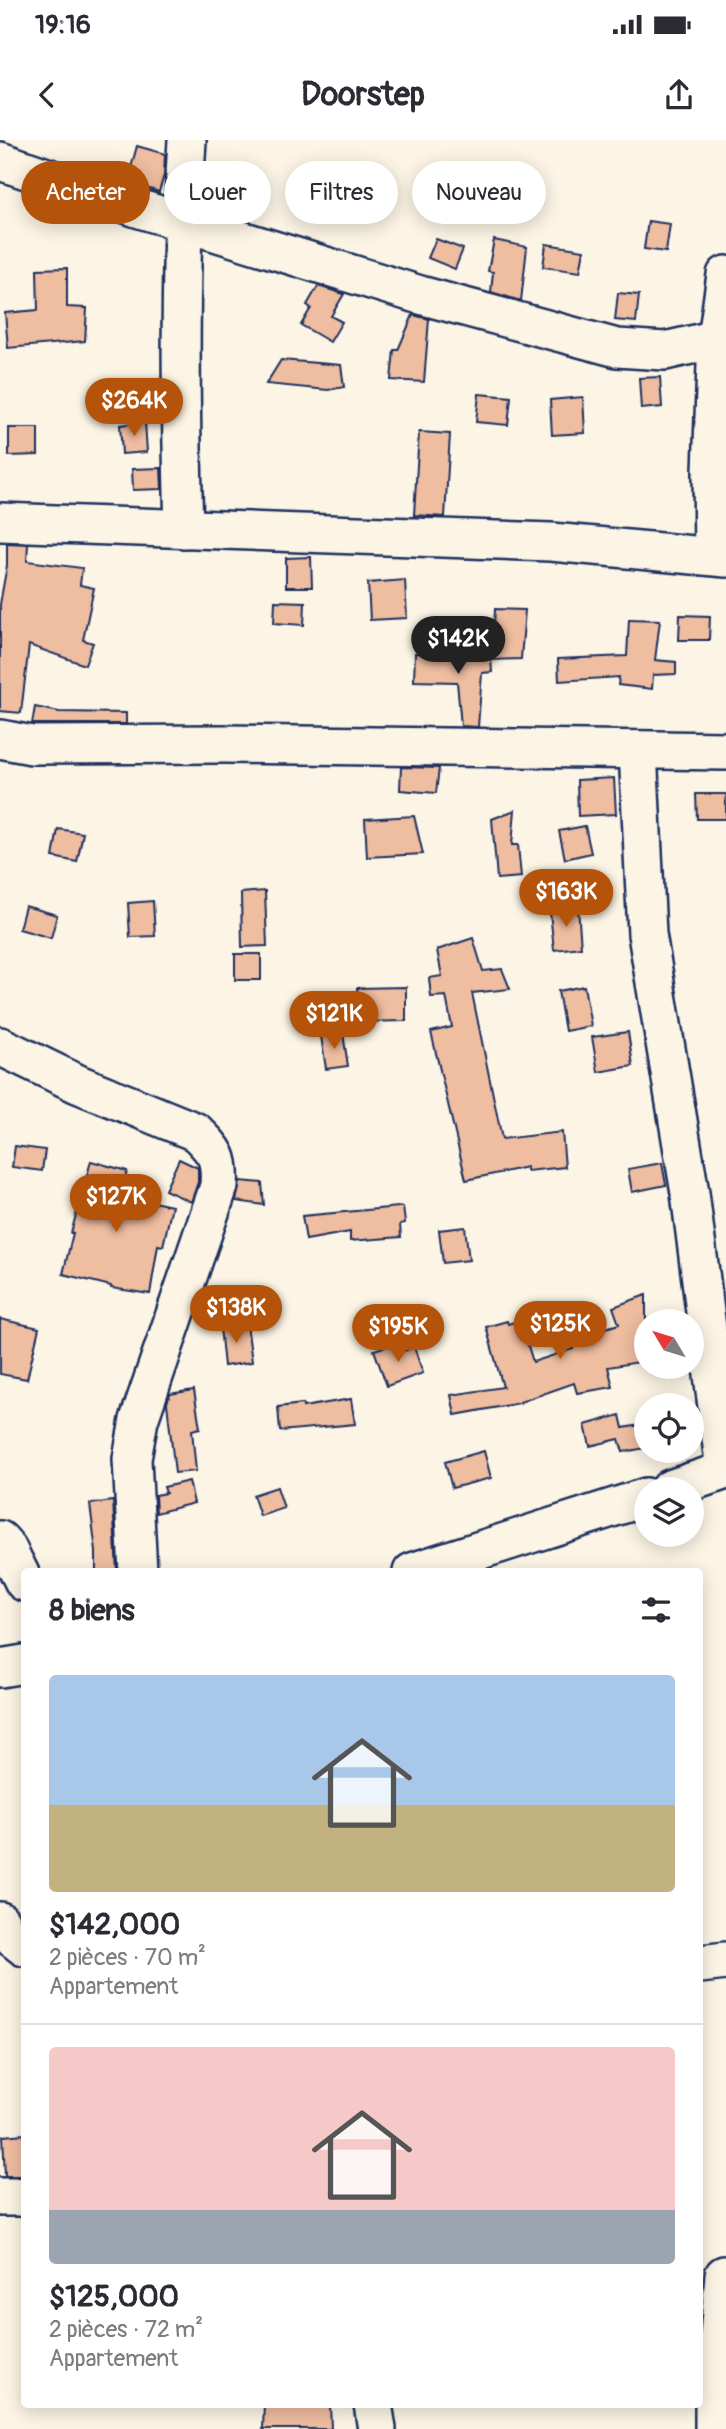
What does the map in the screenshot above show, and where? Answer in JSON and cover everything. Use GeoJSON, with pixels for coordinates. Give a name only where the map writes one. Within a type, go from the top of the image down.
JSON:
{"type":"FeatureCollection","features":[{"type":"Feature","properties":{"kind":"street"},"geometry":{"type":"LineString","coordinates":[[186,161],[187,140]]}},
{"type":"Feature","properties":{"kind":"street"},"geometry":{"type":"LineString","coordinates":[[0,161],[164,215]]}},
{"type":"Feature","properties":{"kind":"street"},"geometry":{"type":"LineString","coordinates":[[182,224],[179,390],[184,529]]}},
{"type":"Feature","properties":{"kind":"street"},"geometry":{"type":"LineString","coordinates":[[192,224],[420,295],[617,348],[665,351],[718,339]]}},
{"type":"Feature","properties":{"kind":"street"},"geometry":{"type":"LineString","coordinates":[[0,523],[551,542],[720,557],[712,470],[718,339],[725,293]]}},
{"type":"Feature","properties":{"kind":"street"},"geometry":{"type":"LineString","coordinates":[[0,739],[32,745],[224,744],[726,751]]}},
{"type":"Feature","properties":{"kind":"street"},"geometry":{"type":"LineString","coordinates":[[638,750],[647,934],[690,1193],[726,1470],[704,1477]]}},
{"type":"Feature","properties":{"kind":"street"},"geometry":{"type":"LineString","coordinates":[[0,1046],[78,1084],[196,1132],[209,1144],[220,1163],[219,1186],[139,1420],[132,1459],[138,1568]]}},
{"type":"Feature","properties":{"kind":"street"},"geometry":{"type":"LineString","coordinates":[[424,1568],[634,1501]]}},
{"type":"Feature","properties":{"kind":"street"},"geometry":{"type":"LineString","coordinates":[[0,1540],[8,1548],[21,1576]]}},
{"type":"Feature","properties":{"kind":"street"},"geometry":{"type":"LineString","coordinates":[[0,1668],[21,1664]]}},
{"type":"Feature","properties":{"kind":"street"},"geometry":{"type":"LineString","coordinates":[[0,1921],[5,1931],[21,1944]]}},
{"type":"Feature","properties":{"kind":"street"},"geometry":{"type":"LineString","coordinates":[[703,1964],[726,1961]]}},
{"type":"Feature","properties":{"kind":"street"},"geometry":{"type":"LineString","coordinates":[[0,2197],[21,2197]]}},
{"type":"Feature","properties":{"kind":"street"},"geometry":{"type":"LineString","coordinates":[[714,2429],[717,2273]]}},
{"type":"Feature","properties":{"kind":"street"},"geometry":{"type":"LineString","coordinates":[[374,2408],[377,2429]]}},
{"type":"Feature","properties":{"kind":"building"},"geometry":{"type":"Polygon","coordinates":[[[137,146],[165,154],[164,175],[159,192],[150,189],[150,161],[133,161],[137,146]]]}},
{"type":"Feature","properties":{"kind":"building"},"geometry":{"type":"Polygon","coordinates":[[[648,221],[670,224],[666,252],[644,249],[648,221]]]}},
{"type":"Feature","properties":{"kind":"building"},"geometry":{"type":"Polygon","coordinates":[[[436,239],[463,249],[455,269],[428,258],[436,239]]]}},
{"type":"Feature","properties":{"kind":"building"},"geometry":{"type":"Polygon","coordinates":[[[494,240],[527,247],[521,301],[491,292],[493,272],[488,271],[494,240]]]}},
{"type":"Feature","properties":{"kind":"building"},"geometry":{"type":"Polygon","coordinates":[[[546,244],[584,250],[580,272],[543,267],[546,244]]]}},
{"type":"Feature","properties":{"kind":"building"},"geometry":{"type":"Polygon","coordinates":[[[67,268],[67,307],[87,308],[85,341],[8,348],[5,313],[38,310],[37,269],[67,268]]]}},
{"type":"Feature","properties":{"kind":"building"},"geometry":{"type":"Polygon","coordinates":[[[318,286],[344,294],[331,316],[342,322],[330,342],[301,325],[311,308],[307,305],[318,286]]]}},
{"type":"Feature","properties":{"kind":"building"},"geometry":{"type":"Polygon","coordinates":[[[618,293],[639,295],[636,322],[615,320],[618,293]]]}},
{"type":"Feature","properties":{"kind":"building"},"geometry":{"type":"Polygon","coordinates":[[[413,315],[429,319],[424,382],[391,380],[394,350],[398,350],[413,315]]]}},
{"type":"Feature","properties":{"kind":"building"},"geometry":{"type":"Polygon","coordinates":[[[281,360],[341,365],[344,387],[328,390],[266,384],[281,360]]]}},
{"type":"Feature","properties":{"kind":"building"},"geometry":{"type":"Polygon","coordinates":[[[660,377],[662,407],[641,409],[639,378],[660,377]]]}},
{"type":"Feature","properties":{"kind":"building"},"geometry":{"type":"Polygon","coordinates":[[[479,394],[511,397],[508,425],[476,422],[479,394]]]}},
{"type":"Feature","properties":{"kind":"building"},"geometry":{"type":"Polygon","coordinates":[[[583,397],[585,433],[552,435],[550,400],[583,397]]]}},
{"type":"Feature","properties":{"kind":"building"},"geometry":{"type":"Polygon","coordinates":[[[145,422],[147,452],[122,454],[120,425],[145,422]]]}},
{"type":"Feature","properties":{"kind":"building"},"geometry":{"type":"Polygon","coordinates":[[[9,428],[38,428],[38,455],[9,456],[9,428]]]}},
{"type":"Feature","properties":{"kind":"building"},"geometry":{"type":"Polygon","coordinates":[[[419,432],[450,434],[445,517],[414,515],[419,432]]]}},
{"type":"Feature","properties":{"kind":"building"},"geometry":{"type":"Polygon","coordinates":[[[161,468],[162,489],[133,490],[132,469],[161,468]]]}},
{"type":"Feature","properties":{"kind":"building"},"geometry":{"type":"Polygon","coordinates":[[[7,543],[28,544],[27,561],[82,568],[80,585],[94,588],[83,640],[93,643],[85,665],[29,645],[21,713],[0,711],[0,604],[7,565],[7,543]]]}},
{"type":"Feature","properties":{"kind":"building"},"geometry":{"type":"Polygon","coordinates":[[[311,557],[312,587],[286,587],[286,558],[311,557]]]}},
{"type":"Feature","properties":{"kind":"building"},"geometry":{"type":"Polygon","coordinates":[[[405,580],[407,618],[370,620],[368,583],[405,580]]]}},
{"type":"Feature","properties":{"kind":"building"},"geometry":{"type":"Polygon","coordinates":[[[275,601],[305,602],[304,625],[274,623],[275,601]]]}},
{"type":"Feature","properties":{"kind":"building"},"geometry":{"type":"Polygon","coordinates":[[[495,609],[525,610],[521,659],[492,660],[495,609]]]}},
{"type":"Feature","properties":{"kind":"building"},"geometry":{"type":"Polygon","coordinates":[[[680,615],[710,616],[709,640],[679,640],[680,615]]]}},
{"type":"Feature","properties":{"kind":"building"},"geometry":{"type":"Polygon","coordinates":[[[629,619],[660,620],[655,660],[676,662],[676,674],[653,675],[652,689],[618,685],[619,677],[559,681],[558,659],[627,656],[629,619]]]}},
{"type":"Feature","properties":{"kind":"building"},"geometry":{"type":"Polygon","coordinates":[[[490,645],[492,672],[482,673],[478,727],[461,726],[457,682],[414,681],[415,653],[454,654],[454,649],[490,645]]]}},
{"type":"Feature","properties":{"kind":"building"},"geometry":{"type":"Polygon","coordinates":[[[35,707],[59,712],[126,713],[126,724],[32,724],[35,707]]]}},
{"type":"Feature","properties":{"kind":"building"},"geometry":{"type":"Polygon","coordinates":[[[401,767],[439,768],[436,793],[400,790],[401,767]]]}},
{"type":"Feature","properties":{"kind":"building"},"geometry":{"type":"Polygon","coordinates":[[[614,778],[616,814],[578,816],[577,780],[614,778]]]}},
{"type":"Feature","properties":{"kind":"building"},"geometry":{"type":"Polygon","coordinates":[[[696,794],[726,794],[726,819],[697,819],[696,794]]]}},
{"type":"Feature","properties":{"kind":"building"},"geometry":{"type":"Polygon","coordinates":[[[515,810],[512,845],[518,845],[521,877],[497,879],[492,819],[515,810]]]}},
{"type":"Feature","properties":{"kind":"building"},"geometry":{"type":"Polygon","coordinates":[[[414,816],[423,854],[367,857],[365,819],[414,816]]]}},
{"type":"Feature","properties":{"kind":"building"},"geometry":{"type":"Polygon","coordinates":[[[585,826],[591,853],[565,859],[559,831],[585,826]]]}},
{"type":"Feature","properties":{"kind":"building"},"geometry":{"type":"Polygon","coordinates":[[[58,829],[83,833],[77,862],[53,857],[58,829]]]}},
{"type":"Feature","properties":{"kind":"building"},"geometry":{"type":"Polygon","coordinates":[[[265,891],[267,946],[242,947],[241,893],[265,891]]]}},
{"type":"Feature","properties":{"kind":"building"},"geometry":{"type":"Polygon","coordinates":[[[153,901],[155,936],[130,937],[128,903],[153,901]]]}},
{"type":"Feature","properties":{"kind":"building"},"geometry":{"type":"Polygon","coordinates":[[[25,906],[57,915],[51,938],[19,929],[25,906]]]}},
{"type":"Feature","properties":{"kind":"building"},"geometry":{"type":"Polygon","coordinates":[[[578,908],[581,947],[554,950],[550,912],[578,908]]]}},
{"type":"Feature","properties":{"kind":"building"},"geometry":{"type":"Polygon","coordinates":[[[473,938],[483,971],[502,969],[510,989],[472,993],[502,1139],[562,1132],[565,1167],[527,1171],[527,1167],[466,1180],[431,1032],[452,1027],[446,996],[431,997],[429,978],[442,976],[437,950],[473,938]]]}},
{"type":"Feature","properties":{"kind":"building"},"geometry":{"type":"Polygon","coordinates":[[[235,954],[261,954],[261,980],[235,980],[235,954]]]}},
{"type":"Feature","properties":{"kind":"building"},"geometry":{"type":"Polygon","coordinates":[[[584,986],[591,1026],[565,1031],[558,991],[584,986]]]}},
{"type":"Feature","properties":{"kind":"building"},"geometry":{"type":"Polygon","coordinates":[[[406,987],[406,1021],[358,1022],[357,988],[406,987]]]}},
{"type":"Feature","properties":{"kind":"building"},"geometry":{"type":"Polygon","coordinates":[[[628,1032],[633,1066],[598,1072],[592,1037],[628,1032]]]}},
{"type":"Feature","properties":{"kind":"building"},"geometry":{"type":"Polygon","coordinates":[[[343,1033],[348,1066],[326,1069],[321,1036],[343,1033]]]}},
{"type":"Feature","properties":{"kind":"building"},"geometry":{"type":"Polygon","coordinates":[[[15,1146],[45,1150],[42,1171],[12,1167],[15,1146]]]}},
{"type":"Feature","properties":{"kind":"building"},"geometry":{"type":"Polygon","coordinates":[[[179,1159],[198,1168],[198,1182],[191,1202],[165,1190],[179,1159]]]}},
{"type":"Feature","properties":{"kind":"building"},"geometry":{"type":"Polygon","coordinates":[[[91,1161],[127,1171],[121,1195],[172,1206],[163,1246],[158,1245],[150,1294],[111,1288],[63,1274],[91,1161]]]}},
{"type":"Feature","properties":{"kind":"building"},"geometry":{"type":"Polygon","coordinates":[[[662,1163],[666,1185],[632,1192],[628,1169],[662,1163]]]}},
{"type":"Feature","properties":{"kind":"building"},"geometry":{"type":"Polygon","coordinates":[[[240,1181],[262,1183],[264,1205],[236,1201],[240,1181]]]}},
{"type":"Feature","properties":{"kind":"building"},"geometry":{"type":"Polygon","coordinates":[[[403,1207],[405,1223],[400,1224],[401,1237],[350,1241],[350,1232],[306,1240],[302,1216],[403,1207]]]}},
{"type":"Feature","properties":{"kind":"building"},"geometry":{"type":"Polygon","coordinates":[[[465,1227],[469,1260],[443,1263],[439,1230],[465,1227]]]}},
{"type":"Feature","properties":{"kind":"building"},"geometry":{"type":"Polygon","coordinates":[[[646,1295],[646,1309],[634,1309],[634,1363],[608,1367],[613,1387],[577,1393],[574,1383],[520,1403],[455,1415],[451,1395],[503,1387],[486,1327],[520,1320],[533,1362],[573,1349],[569,1339],[619,1324],[613,1307],[646,1295]]]}},
{"type":"Feature","properties":{"kind":"building"},"geometry":{"type":"Polygon","coordinates":[[[0,1319],[39,1328],[27,1379],[0,1374],[0,1319]]]}},
{"type":"Feature","properties":{"kind":"building"},"geometry":{"type":"Polygon","coordinates":[[[247,1324],[252,1362],[224,1366],[220,1327],[247,1324]]]}},
{"type":"Feature","properties":{"kind":"building"},"geometry":{"type":"Polygon","coordinates":[[[395,1343],[398,1353],[414,1347],[423,1373],[387,1386],[374,1350],[395,1343]]]}},
{"type":"Feature","properties":{"kind":"building"},"geometry":{"type":"Polygon","coordinates":[[[194,1390],[200,1428],[192,1430],[196,1471],[175,1473],[167,1403],[170,1394],[194,1390]]]}},
{"type":"Feature","properties":{"kind":"building"},"geometry":{"type":"Polygon","coordinates":[[[351,1399],[355,1424],[280,1431],[278,1407],[303,1404],[303,1407],[351,1399]]]}},
{"type":"Feature","properties":{"kind":"building"},"geometry":{"type":"Polygon","coordinates":[[[620,1415],[623,1428],[634,1426],[634,1450],[623,1452],[619,1439],[590,1446],[585,1425],[620,1415]]]}},
{"type":"Feature","properties":{"kind":"building"},"geometry":{"type":"Polygon","coordinates":[[[484,1451],[491,1478],[452,1488],[445,1462],[484,1451]]]}},
{"type":"Feature","properties":{"kind":"building"},"geometry":{"type":"Polygon","coordinates":[[[189,1481],[194,1503],[156,1513],[155,1495],[166,1493],[164,1487],[189,1481]]]}},
{"type":"Feature","properties":{"kind":"building"},"geometry":{"type":"Polygon","coordinates":[[[277,1487],[284,1508],[260,1516],[253,1495],[277,1487]]]}},
{"type":"Feature","properties":{"kind":"building"},"geometry":{"type":"Polygon","coordinates":[[[113,1501],[117,1568],[96,1568],[90,1504],[113,1501]]]}},
{"type":"Feature","properties":{"kind":"building"},"geometry":{"type":"Polygon","coordinates":[[[21,2134],[21,2176],[5,2176],[3,2136],[21,2134]]]}},
{"type":"Feature","properties":{"kind":"building"},"geometry":{"type":"Polygon","coordinates":[[[264,2408],[330,2408],[331,2429],[263,2429],[264,2408]]]}}]}
